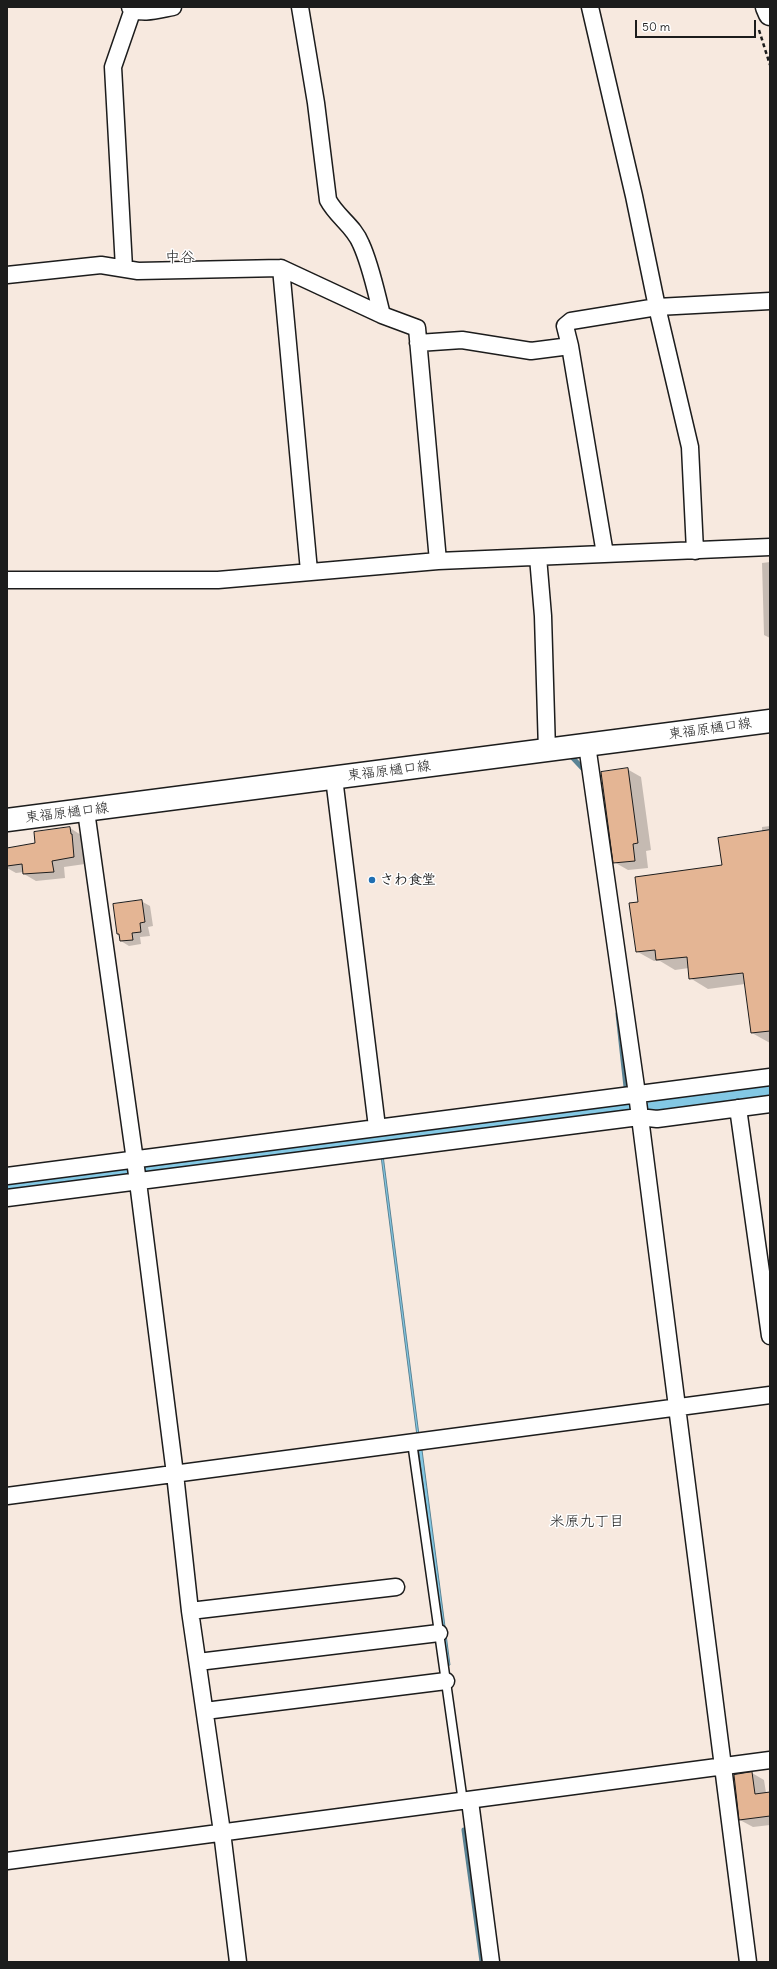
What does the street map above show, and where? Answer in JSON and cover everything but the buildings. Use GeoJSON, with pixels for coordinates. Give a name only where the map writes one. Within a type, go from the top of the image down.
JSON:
{"type":"FeatureCollection","features":[{"type":"Feature","properties":{"kind":"main road","name":"東福原樋口線"},"geometry":{"type":"LineString","coordinates":[[7,820],[86,811],[770,721]]}},
{"type":"Feature","properties":{"kind":"street"},"geometry":{"type":"LineString","coordinates":[[124,268],[113,67],[132,8],[144,12],[172,7]]}},
{"type":"Feature","properties":{"kind":"street"},"geometry":{"type":"LineString","coordinates":[[300,7],[316,103],[328,200],[334,212],[352,229],[361,243],[382,315]]}},
{"type":"Feature","properties":{"kind":"street"},"geometry":{"type":"LineString","coordinates":[[590,7],[690,447],[695,551]]}},
{"type":"Feature","properties":{"kind":"street"},"geometry":{"type":"LineString","coordinates":[[7,275],[101,265],[138,271],[281,268],[382,315],[417,328],[438,561]]}},
{"type":"Feature","properties":{"kind":"street"},"geometry":{"type":"LineString","coordinates":[[281,268],[309,571]]}},
{"type":"Feature","properties":{"kind":"street"},"geometry":{"type":"LineString","coordinates":[[605,554],[570,346],[565,326],[571,321],[657,307],[770,301]]}},
{"type":"Feature","properties":{"kind":"street"},"geometry":{"type":"LineString","coordinates":[[418,343],[462,340],[531,351],[570,346]]}},
{"type":"Feature","properties":{"kind":"street"},"geometry":{"type":"LineString","coordinates":[[7,580],[218,580],[438,561],[770,547]]}},
{"type":"Feature","properties":{"kind":"street"},"geometry":{"type":"LineString","coordinates":[[538,557],[543,616],[547,751]]}},
{"type":"Feature","properties":{"kind":"street"},"geometry":{"type":"LineString","coordinates":[[587,745],[637,1094],[748,1962]]}},
{"type":"Feature","properties":{"kind":"street"},"geometry":{"type":"LineString","coordinates":[[334,778],[377,1128]]}},
{"type":"Feature","properties":{"kind":"street"},"geometry":{"type":"LineString","coordinates":[[86,811],[135,1160],[175,1474],[190,1611],[222,1832],[238,1962]]}},
{"type":"Feature","properties":{"kind":"street"},"geometry":{"type":"LineString","coordinates":[[7,1176],[770,1077]]}},
{"type":"Feature","properties":{"kind":"street"},"geometry":{"type":"LineString","coordinates":[[7,1198],[639,1117],[657,1119],[770,1104]]}},
{"type":"Feature","properties":{"kind":"street"},"geometry":{"type":"LineString","coordinates":[[738,1108],[770,1336]]}},
{"type":"Feature","properties":{"kind":"street"},"geometry":{"type":"LineString","coordinates":[[7,1496],[770,1395]]}},
{"type":"Feature","properties":{"kind":"street"},"geometry":{"type":"LineString","coordinates":[[190,1611],[396,1587]]}},
{"type":"Feature","properties":{"kind":"street"},"geometry":{"type":"LineString","coordinates":[[198,1662],[439,1633]]}},
{"type":"Feature","properties":{"kind":"street"},"geometry":{"type":"LineString","coordinates":[[205,1711],[446,1681]]}},
{"type":"Feature","properties":{"kind":"street"},"geometry":{"type":"LineString","coordinates":[[7,1861],[222,1832],[466,1802],[770,1760]]}},
{"type":"Feature","properties":{"kind":"street"},"geometry":{"type":"LineString","coordinates":[[466,1802],[491,1962]]}},
{"type":"Feature","properties":{"kind":"lane"},"geometry":{"type":"LineString","coordinates":[[412,1442],[446,1681],[466,1802]]}},
{"type":"Feature","properties":{"kind":"path"},"geometry":{"type":"LineString","coordinates":[[765,15],[770,65]]}},
{"type":"Feature","properties":{"kind":"water"},"geometry":{"type":"Polygon","coordinates":[[[383,1155],[419,1435],[417,1436],[381,1156],[383,1155]]]}},
{"type":"Feature","properties":{"kind":"water"},"geometry":{"type":"Polygon","coordinates":[[[419,1450],[422,1450],[450,1665],[447,1666],[419,1450]]]}},
{"type":"Feature","properties":{"kind":"waterway"},"geometry":{"type":"LineString","coordinates":[[567,756],[571,756],[586,772]]}},
{"type":"Feature","properties":{"kind":"waterway"},"geometry":{"type":"LineString","coordinates":[[618,1014],[626,1087]]}},
{"type":"Feature","properties":{"kind":"waterway"},"geometry":{"type":"LineString","coordinates":[[7,1189],[770,1088]]}},
{"type":"Feature","properties":{"kind":"waterway"},"geometry":{"type":"LineString","coordinates":[[464,1830],[482,1962]]}},
{"type":"Feature","properties":{"kind":"place","name":"さわ食堂"},"geometry":{"type":"Point","coordinates":[372,880]}},
{"type":"Feature","properties":{"kind":"district","name":"中谷"},"geometry":{"type":"Point","coordinates":[180,258]}},
{"type":"Feature","properties":{"kind":"district","name":"米原九丁目"},"geometry":{"type":"Point","coordinates":[587,1522]}}]}
